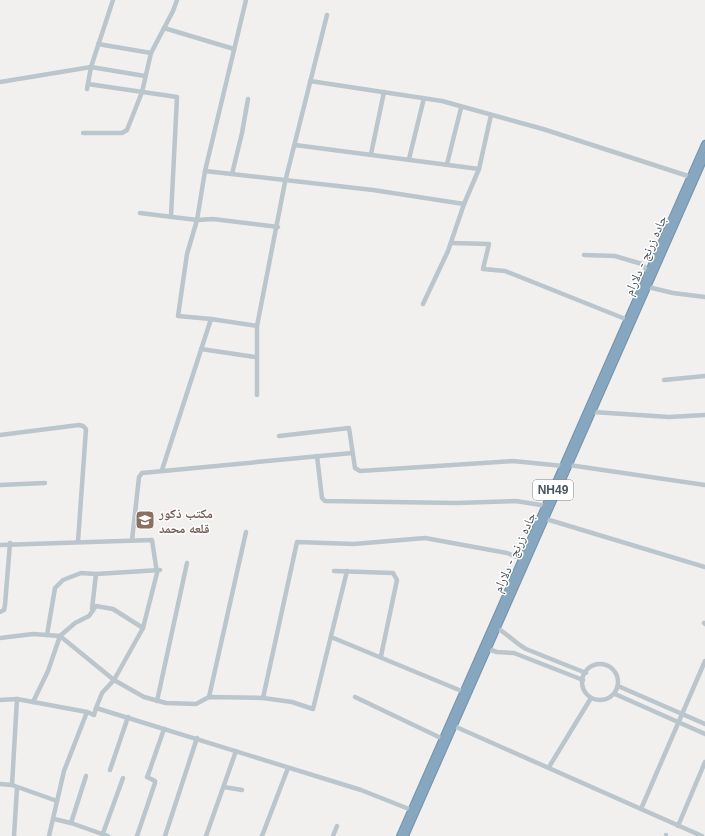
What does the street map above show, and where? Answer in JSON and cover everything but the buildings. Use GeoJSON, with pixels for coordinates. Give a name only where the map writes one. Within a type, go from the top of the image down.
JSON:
{"type":"FeatureCollection","features":[{"type":"Feature","properties":{"kind":"highway","name":"جاده زرنج - دلارام"},"geometry":{"type":"LineString","coordinates":[[566,465],[593,412],[648,286],[651,274],[705,144]]}},
{"type":"Feature","properties":{"kind":"highway","name":"جاده زرنج - دلارام"},"geometry":{"type":"LineString","coordinates":[[400,836],[414,811],[454,726],[522,559],[549,506],[628,320],[651,274],[705,156]]}},
{"type":"Feature","properties":{"kind":"highway","name":"جاده زرنج - دلارام"},"geometry":{"type":"LineString","coordinates":[[495,627],[546,519],[549,506]]}},
{"type":"Feature","properties":{"kind":"highway","name":"جاده زرنج - دلارام"},"geometry":{"type":"LineString","coordinates":[[407,835],[414,811],[443,739],[486,648]]}},
{"type":"Feature","properties":{"kind":"street"},"geometry":{"type":"LineString","coordinates":[[113,0],[91,67],[88,86],[177,97],[170,216]]}},
{"type":"Feature","properties":{"kind":"street"},"geometry":{"type":"LineString","coordinates":[[83,133],[122,133],[127,130],[142,92],[151,53],[177,0]]}},
{"type":"Feature","properties":{"kind":"street"},"geometry":{"type":"LineString","coordinates":[[246,0],[205,171],[197,220],[187,254],[178,316],[211,319],[256,326]]}},
{"type":"Feature","properties":{"kind":"street"},"geometry":{"type":"LineString","coordinates":[[257,395],[255,357],[256,326],[278,227],[285,182],[327,15]]}},
{"type":"Feature","properties":{"kind":"street"},"geometry":{"type":"LineString","coordinates":[[164,28],[234,49]]}},
{"type":"Feature","properties":{"kind":"street"},"geometry":{"type":"LineString","coordinates":[[98,44],[151,53]]}},
{"type":"Feature","properties":{"kind":"street"},"geometry":{"type":"LineString","coordinates":[[0,82],[91,67],[145,76]]}},
{"type":"Feature","properties":{"kind":"street"},"geometry":{"type":"LineString","coordinates":[[310,81],[442,101],[461,108],[543,129],[691,177]]}},
{"type":"Feature","properties":{"kind":"street"},"geometry":{"type":"LineString","coordinates":[[371,154],[384,92]]}},
{"type":"Feature","properties":{"kind":"street"},"geometry":{"type":"LineString","coordinates":[[232,174],[242,133],[248,98]]}},
{"type":"Feature","properties":{"kind":"street"},"geometry":{"type":"LineString","coordinates":[[409,159],[424,98]]}},
{"type":"Feature","properties":{"kind":"street"},"geometry":{"type":"LineString","coordinates":[[447,164],[461,108]]}},
{"type":"Feature","properties":{"kind":"street"},"geometry":{"type":"LineString","coordinates":[[423,304],[451,243],[464,204],[479,168],[491,115]]}},
{"type":"Feature","properties":{"kind":"street"},"geometry":{"type":"LineString","coordinates":[[295,145],[479,168]]}},
{"type":"Feature","properties":{"kind":"street"},"geometry":{"type":"LineString","coordinates":[[205,171],[285,182],[373,190],[464,204]]}},
{"type":"Feature","properties":{"kind":"street"},"geometry":{"type":"LineString","coordinates":[[140,213],[197,220],[213,219],[278,227]]}},
{"type":"Feature","properties":{"kind":"street"},"geometry":{"type":"LineString","coordinates":[[451,243],[489,244],[483,269],[506,271],[628,320]]}},
{"type":"Feature","properties":{"kind":"street"},"geometry":{"type":"LineString","coordinates":[[584,255],[615,256],[642,264],[651,274]]}},
{"type":"Feature","properties":{"kind":"street"},"geometry":{"type":"LineString","coordinates":[[648,286],[673,293],[705,297]]}},
{"type":"Feature","properties":{"kind":"street"},"geometry":{"type":"LineString","coordinates":[[162,470],[211,319]]}},
{"type":"Feature","properties":{"kind":"street"},"geometry":{"type":"LineString","coordinates":[[201,349],[255,357]]}},
{"type":"Feature","properties":{"kind":"street"},"geometry":{"type":"LineString","coordinates":[[664,380],[705,376]]}},
{"type":"Feature","properties":{"kind":"street"},"geometry":{"type":"LineString","coordinates":[[593,412],[670,416],[705,415]]}},
{"type":"Feature","properties":{"kind":"street"},"geometry":{"type":"LineString","coordinates":[[0,435],[79,426],[83,426],[86,429],[78,541]]}},
{"type":"Feature","properties":{"kind":"street"},"geometry":{"type":"LineString","coordinates":[[279,436],[350,428],[355,468],[360,471],[512,461],[566,465],[705,485]]}},
{"type":"Feature","properties":{"kind":"street"},"geometry":{"type":"LineString","coordinates":[[132,540],[140,474],[162,470],[352,453]]}},
{"type":"Feature","properties":{"kind":"street"},"geometry":{"type":"LineString","coordinates":[[317,456],[322,498],[325,501],[457,503],[516,502],[549,506]]}},
{"type":"Feature","properties":{"kind":"street"},"geometry":{"type":"LineString","coordinates":[[0,485],[45,483]]}},
{"type":"Feature","properties":{"kind":"street"},"geometry":{"type":"LineString","coordinates":[[546,519],[705,567]]}},
{"type":"Feature","properties":{"kind":"street"},"geometry":{"type":"LineString","coordinates":[[209,697],[246,532]]}},
{"type":"Feature","properties":{"kind":"street"},"geometry":{"type":"LineString","coordinates":[[264,698],[297,542],[354,544],[425,538],[508,553],[522,559]]}},
{"type":"Feature","properties":{"kind":"street"},"geometry":{"type":"LineString","coordinates":[[0,544],[152,540],[158,570],[142,628],[114,680],[102,693],[94,715],[87,712],[17,699],[0,700]]}},
{"type":"Feature","properties":{"kind":"street"},"geometry":{"type":"LineString","coordinates":[[0,612],[4,610],[5,604],[10,543]]}},
{"type":"Feature","properties":{"kind":"street"},"geometry":{"type":"LineString","coordinates":[[157,701],[187,563]]}},
{"type":"Feature","properties":{"kind":"street"},"geometry":{"type":"LineString","coordinates":[[47,635],[55,588],[63,580],[81,573],[96,574],[158,570]]}},
{"type":"Feature","properties":{"kind":"street"},"geometry":{"type":"LineString","coordinates":[[334,571],[393,573],[396,576],[397,580],[381,656]]}},
{"type":"Feature","properties":{"kind":"street"},"geometry":{"type":"LineString","coordinates":[[0,638],[33,634],[60,636],[114,680],[144,697],[157,701],[166,703],[196,704],[209,697],[264,698],[292,702],[313,709],[347,571]]}},
{"type":"Feature","properties":{"kind":"street"},"geometry":{"type":"LineString","coordinates":[[33,702],[48,671],[60,636],[75,623],[89,616],[92,609],[96,574]]}},
{"type":"Feature","properties":{"kind":"street"},"geometry":{"type":"LineString","coordinates":[[92,609],[96,606],[113,609],[142,628]]}},
{"type":"Feature","properties":{"kind":"street"},"geometry":{"type":"LineString","coordinates":[[495,627],[507,633],[518,644],[526,649],[586,672]]}},
{"type":"Feature","properties":{"kind":"street"},"geometry":{"type":"LineString","coordinates":[[331,637],[360,650],[381,656],[464,692]]}},
{"type":"Feature","properties":{"kind":"street"},"geometry":{"type":"LineString","coordinates":[[486,648],[497,652],[514,653],[583,680]]}},
{"type":"Feature","properties":{"kind":"street"},"geometry":{"type":"LineString","coordinates":[[641,809],[705,661]]}},
{"type":"Feature","properties":{"kind":"street"},"geometry":{"type":"LineString","coordinates":[[597,665],[606,665],[613,670],[618,677],[618,686],[615,694],[604,700],[591,698],[585,692],[583,680],[586,672],[589,668],[597,665]]}},
{"type":"Feature","properties":{"kind":"street"},"geometry":{"type":"LineString","coordinates":[[618,686],[705,724]]}},
{"type":"Feature","properties":{"kind":"street"},"geometry":{"type":"LineString","coordinates":[[615,694],[705,734]]}},
{"type":"Feature","properties":{"kind":"street"},"geometry":{"type":"LineString","coordinates":[[355,697],[443,739]]}},
{"type":"Feature","properties":{"kind":"street"},"geometry":{"type":"LineString","coordinates":[[549,767],[591,698]]}},
{"type":"Feature","properties":{"kind":"street"},"geometry":{"type":"LineString","coordinates":[[12,785],[17,699]]}},
{"type":"Feature","properties":{"kind":"street"},"geometry":{"type":"LineString","coordinates":[[96,708],[361,790],[414,811]]}},
{"type":"Feature","properties":{"kind":"street"},"geometry":{"type":"LineString","coordinates":[[49,836],[64,771],[87,712]]}},
{"type":"Feature","properties":{"kind":"street"},"geometry":{"type":"LineString","coordinates":[[110,770],[128,717]]}},
{"type":"Feature","properties":{"kind":"street"},"geometry":{"type":"LineString","coordinates":[[454,726],[702,836]]}},
{"type":"Feature","properties":{"kind":"street"},"geometry":{"type":"LineString","coordinates":[[137,836],[155,783],[155,780],[147,777],[164,729]]}},
{"type":"Feature","properties":{"kind":"street"},"geometry":{"type":"LineString","coordinates":[[165,836],[197,738]]}},
{"type":"Feature","properties":{"kind":"street"},"geometry":{"type":"LineString","coordinates":[[206,836],[236,751]]}},
{"type":"Feature","properties":{"kind":"street"},"geometry":{"type":"LineString","coordinates":[[678,826],[705,762]]}},
{"type":"Feature","properties":{"kind":"street"},"geometry":{"type":"LineString","coordinates":[[262,836],[288,768]]}},
{"type":"Feature","properties":{"kind":"street"},"geometry":{"type":"LineString","coordinates":[[71,823],[86,776]]}},
{"type":"Feature","properties":{"kind":"street"},"geometry":{"type":"LineString","coordinates":[[103,835],[123,778]]}},
{"type":"Feature","properties":{"kind":"street"},"geometry":{"type":"LineString","coordinates":[[0,784],[12,785],[57,801]]}},
{"type":"Feature","properties":{"kind":"street"},"geometry":{"type":"LineString","coordinates":[[224,787],[242,790]]}},
{"type":"Feature","properties":{"kind":"street"},"geometry":{"type":"LineString","coordinates":[[14,836],[17,788]]}},
{"type":"Feature","properties":{"kind":"street"},"geometry":{"type":"LineString","coordinates":[[54,819],[71,823],[108,836]]}},
{"type":"Feature","properties":{"kind":"street"},"geometry":{"type":"LineString","coordinates":[[333,836],[337,826]]}},
{"type":"Feature","properties":{"kind":"place","name":"مکتب ذکور قلعه محمد"},"geometry":{"type":"Point","coordinates":[145,520]}}]}
